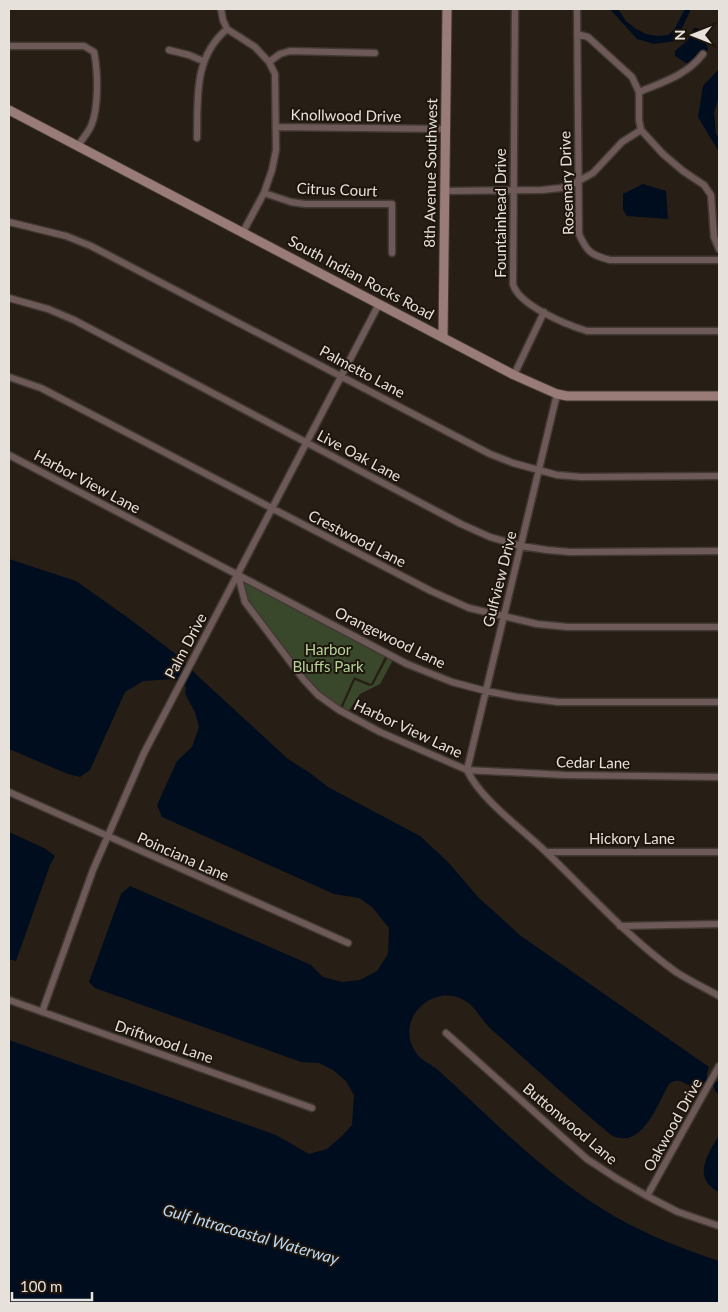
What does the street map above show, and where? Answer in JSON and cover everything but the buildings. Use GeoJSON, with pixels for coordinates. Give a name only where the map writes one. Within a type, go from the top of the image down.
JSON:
{"type":"FeatureCollection","features":[{"type":"Feature","properties":{"kind":"street"},"geometry":{"type":"LineString","coordinates":[[221,9],[227,29],[255,47],[269,62],[275,74],[276,150],[272,170],[264,193],[243,232]]}},
{"type":"Feature","properties":{"kind":"street","name":"8th Avenue Southwest"},"geometry":{"type":"LineString","coordinates":[[443,337],[447,9]]}},
{"type":"Feature","properties":{"kind":"street","name":"Fountainhead Drive"},"geometry":{"type":"LineString","coordinates":[[514,9],[513,284],[515,290],[524,300],[544,312],[573,327],[587,331],[719,331]]}},
{"type":"Feature","properties":{"kind":"street","name":"Rosemary Drive"},"geometry":{"type":"LineString","coordinates":[[577,9],[578,234],[585,249],[610,260],[719,260]]}},
{"type":"Feature","properties":{"kind":"street"},"geometry":{"type":"LineString","coordinates":[[197,138],[198,90],[203,61],[213,43],[227,29]]}},
{"type":"Feature","properties":{"kind":"street"},"geometry":{"type":"LineString","coordinates":[[577,34],[588,37],[632,77],[639,92],[639,120],[642,130],[663,154],[704,185],[711,195],[714,236],[719,249]]}},
{"type":"Feature","properties":{"kind":"street"},"geometry":{"type":"LineString","coordinates":[[9,46],[84,46],[94,52],[96,63],[96,112],[91,127],[78,146]]}},
{"type":"Feature","properties":{"kind":"street"},"geometry":{"type":"LineString","coordinates":[[168,50],[189,55],[203,61]]}},
{"type":"Feature","properties":{"kind":"street"},"geometry":{"type":"LineString","coordinates":[[269,62],[280,54],[290,51],[375,53]]}},
{"type":"Feature","properties":{"kind":"street"},"geometry":{"type":"LineString","coordinates":[[639,92],[679,75],[695,64],[703,54]]}},
{"type":"Feature","properties":{"kind":"street","name":"South Indian Rocks Road"},"geometry":{"type":"LineString","coordinates":[[9,110],[514,375],[557,394],[567,396],[719,396]]}},
{"type":"Feature","properties":{"kind":"street","name":"Knollwood Drive"},"geometry":{"type":"LineString","coordinates":[[276,128],[446,129]]}},
{"type":"Feature","properties":{"kind":"street"},"geometry":{"type":"LineString","coordinates":[[446,191],[562,188],[593,173],[622,142],[642,130]]}},
{"type":"Feature","properties":{"kind":"street","name":"Citrus Court"},"geometry":{"type":"LineString","coordinates":[[264,193],[291,202],[305,204],[392,204],[392,253]]}},
{"type":"Feature","properties":{"kind":"street","name":"Palmetto Lane"},"geometry":{"type":"LineString","coordinates":[[9,222],[66,236],[91,246],[490,454],[539,471],[557,475],[581,477],[719,476]]}},
{"type":"Feature","properties":{"kind":"street","name":"Live Oak Lane"},"geometry":{"type":"LineString","coordinates":[[9,298],[74,320],[461,524],[490,537],[521,546],[570,552],[719,551]]}},
{"type":"Feature","properties":{"kind":"street","name":"Palm Drive"},"geometry":{"type":"LineString","coordinates":[[42,1012],[76,915],[107,836],[144,753],[238,575],[270,508],[307,442],[379,304]]}},
{"type":"Feature","properties":{"kind":"street"},"geometry":{"type":"LineString","coordinates":[[514,375],[544,312]]}},
{"type":"Feature","properties":{"kind":"street","name":"Crestwood Lane"},"geometry":{"type":"LineString","coordinates":[[9,377],[40,388],[431,592],[469,608],[537,624],[568,627],[719,627]]}},
{"type":"Feature","properties":{"kind":"street","name":"Gulfview Drive"},"geometry":{"type":"LineString","coordinates":[[467,770],[557,394]]}},
{"type":"Feature","properties":{"kind":"street","name":"Harbor View Lane"},"geometry":{"type":"LineString","coordinates":[[9,455],[238,575],[244,602],[318,696],[339,710],[380,732],[467,770],[473,783],[484,795],[546,852],[620,926],[676,972],[719,996]]}},
{"type":"Feature","properties":{"kind":"street","name":"Orangewood Lane"},"geometry":{"type":"LineString","coordinates":[[238,575],[407,664],[452,682],[486,691],[531,700],[558,702],[719,702]]}},
{"type":"Feature","properties":{"kind":"street","name":"Cedar Lane"},"geometry":{"type":"LineString","coordinates":[[467,770],[565,775],[719,777]]}},
{"type":"Feature","properties":{"kind":"street","name":"Poinciana Lane"},"geometry":{"type":"LineString","coordinates":[[9,792],[348,943]]}},
{"type":"Feature","properties":{"kind":"street","name":"Hickory Lane"},"geometry":{"type":"LineString","coordinates":[[546,852],[719,852]]}},
{"type":"Feature","properties":{"kind":"street"},"geometry":{"type":"LineString","coordinates":[[620,926],[719,924]]}},
{"type":"Feature","properties":{"kind":"street","name":"Driftwood Lane"},"geometry":{"type":"LineString","coordinates":[[9,1000],[312,1108]]}},
{"type":"Feature","properties":{"kind":"street","name":"Buttonwood Lane"},"geometry":{"type":"LineString","coordinates":[[446,1032],[587,1159],[616,1178],[678,1212],[719,1226]]}},
{"type":"Feature","properties":{"kind":"street","name":"Oakwood Drive"},"geometry":{"type":"LineString","coordinates":[[647,1196],[719,1066]]}},
{"type":"Feature","properties":{"kind":"green space","name":"Harbor Bluffs Park"},"geometry":{"type":"Polygon","coordinates":[[[238,575],[387,653],[371,684],[354,677],[339,710],[318,695],[245,602],[238,575]]]}},
{"type":"Feature","properties":{"kind":"green space"},"geometry":{"type":"Polygon","coordinates":[[[388,657],[393,660],[380,684],[360,694],[348,712],[342,709],[355,680],[369,686],[373,685],[388,657]]]}},
{"type":"Feature","properties":{"kind":"water"},"geometry":{"type":"Polygon","coordinates":[[[610,9],[618,9],[626,21],[636,29],[646,34],[657,36],[668,35],[674,30],[685,9],[691,9],[676,41],[654,44],[637,39],[610,9]]]}},
{"type":"Feature","properties":{"kind":"water"},"geometry":{"type":"Polygon","coordinates":[[[694,28],[698,28],[708,48],[707,52],[702,50],[689,65],[675,56],[675,51],[688,40],[694,28]]]}},
{"type":"Feature","properties":{"kind":"water"},"geometry":{"type":"Polygon","coordinates":[[[719,64],[719,97],[714,112],[716,134],[719,138],[719,152],[698,117],[703,86],[718,70],[719,64]]]}},
{"type":"Feature","properties":{"kind":"water"},"geometry":{"type":"Polygon","coordinates":[[[643,184],[666,191],[668,219],[627,216],[623,210],[623,194],[643,184]]]}},
{"type":"Feature","properties":{"kind":"water","name":"Gulf Intracoastal Waterway"},"geometry":{"type":"Polygon","coordinates":[[[9,559],[76,581],[127,617],[177,655],[288,759],[328,787],[420,836],[448,862],[478,897],[521,936],[709,1067],[707,1078],[714,1082],[719,1081],[719,1095],[714,1087],[705,1082],[700,1084],[696,1090],[683,1082],[673,1082],[669,1084],[654,1114],[640,1131],[631,1137],[622,1138],[611,1135],[581,1109],[491,1029],[471,1005],[462,999],[439,996],[428,1001],[419,1008],[413,1017],[410,1028],[410,1039],[420,1057],[438,1070],[544,1167],[614,1216],[652,1235],[719,1261],[719,1303],[9,1303],[9,1040],[276,1135],[309,1154],[327,1149],[352,1125],[354,1095],[346,1081],[333,1070],[319,1063],[301,1062],[95,988],[89,982],[121,894],[130,886],[311,965],[323,977],[342,982],[360,980],[377,971],[388,954],[389,928],[372,907],[359,898],[334,894],[162,817],[157,805],[177,761],[192,747],[199,727],[195,712],[185,694],[186,687],[174,679],[143,681],[125,692],[90,770],[80,777],[68,774],[9,749],[9,559]]]}},
{"type":"Feature","properties":{"kind":"water"},"geometry":{"type":"Polygon","coordinates":[[[9,832],[44,848],[55,856],[50,865],[16,961],[9,959],[9,832]]]}},
{"type":"Feature","properties":{"kind":"water"},"geometry":{"type":"Polygon","coordinates":[[[719,1135],[719,1192],[706,1180],[704,1165],[719,1135]]]}}]}
